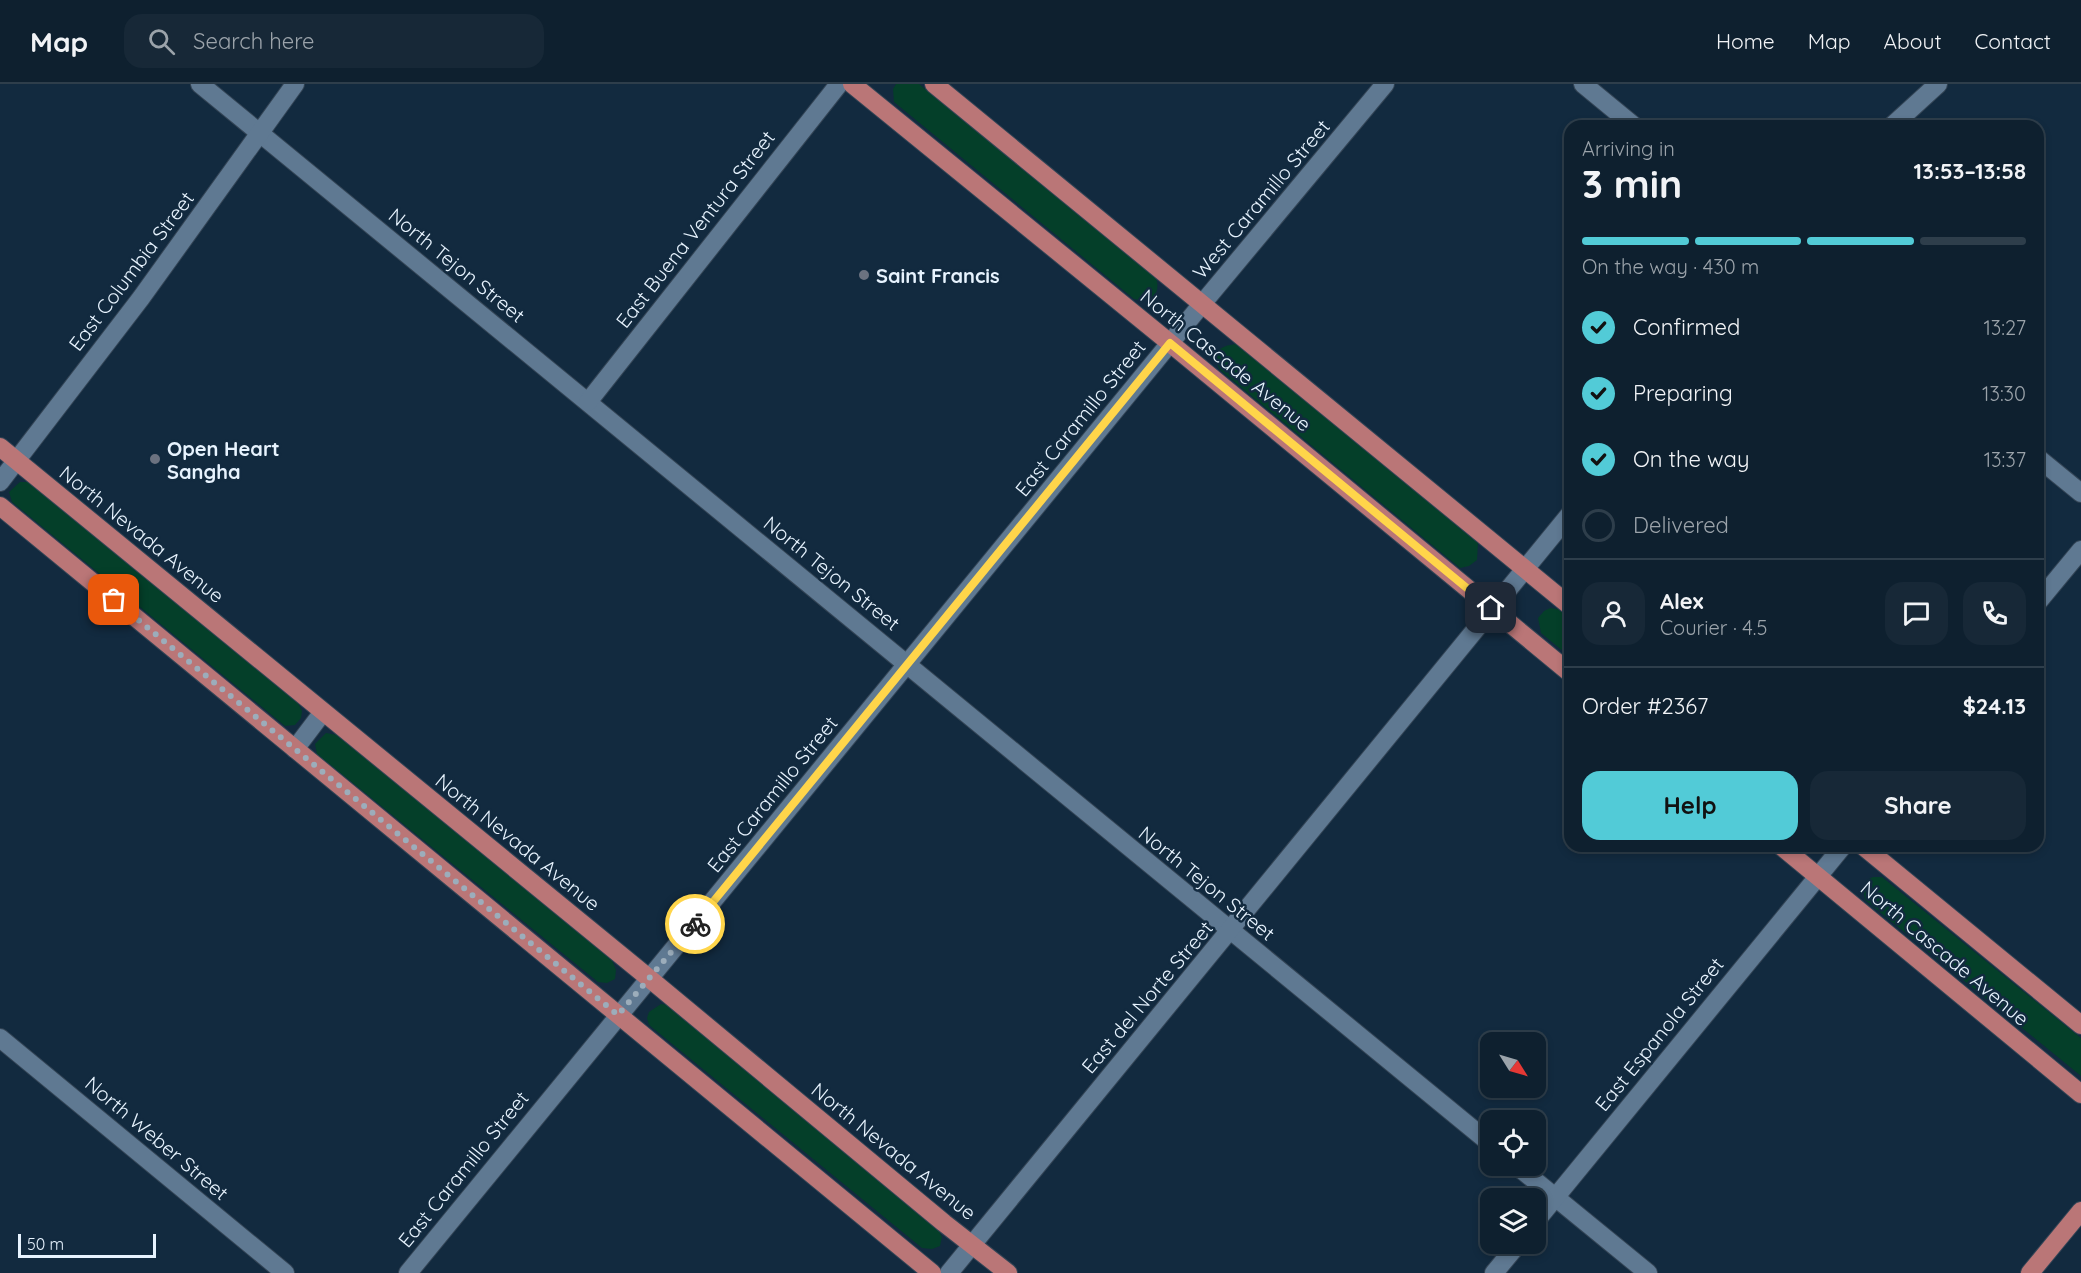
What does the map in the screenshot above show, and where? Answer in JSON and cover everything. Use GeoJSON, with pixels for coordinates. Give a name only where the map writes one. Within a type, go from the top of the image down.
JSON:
{"type":"FeatureCollection","features":[{"type":"Feature","properties":{"kind":"main road","name":"North Cascade Avenue"},"geometry":{"type":"LineString","coordinates":[[852,84],[1564,668]]}},
{"type":"Feature","properties":{"kind":"main road","name":"North Cascade Avenue"},"geometry":{"type":"LineString","coordinates":[[934,84],[1564,601]]}},
{"type":"Feature","properties":{"kind":"main road","name":"North Nevada Avenue"},"geometry":{"type":"LineString","coordinates":[[0,447],[650,979],[935,1216],[1008,1273]]}},
{"type":"Feature","properties":{"kind":"main road"},"geometry":{"type":"LineString","coordinates":[[0,506],[932,1273]]}},
{"type":"Feature","properties":{"kind":"main road","name":"North Cascade Avenue"},"geometry":{"type":"LineString","coordinates":[[1788,852],[2081,1094]]}},
{"type":"Feature","properties":{"kind":"main road","name":"North Cascade Avenue"},"geometry":{"type":"LineString","coordinates":[[1870,852],[2081,1025]]}},
{"type":"Feature","properties":{"kind":"main road"},"geometry":{"type":"LineString","coordinates":[[2030,1273],[2081,1211]]}},
{"type":"Feature","properties":{"kind":"street","name":"North Tejon Street"},"geometry":{"type":"LineString","coordinates":[[200,84],[1480,1135]]}},
{"type":"Feature","properties":{"kind":"street","name":"East Columbia Street"},"geometry":{"type":"LineString","coordinates":[[0,482],[141,298],[295,84]]}},
{"type":"Feature","properties":{"kind":"street","name":"East Buena Ventura Street"},"geometry":{"type":"LineString","coordinates":[[588,402],[839,84]]}},
{"type":"Feature","properties":{"kind":"street","name":"West Caramillo Street"},"geometry":{"type":"LineString","coordinates":[[1170,343],[1385,84]]}},
{"type":"Feature","properties":{"kind":"street"},"geometry":{"type":"LineString","coordinates":[[1583,84],[1627,120]]}},
{"type":"Feature","properties":{"kind":"street"},"geometry":{"type":"LineString","coordinates":[[1899,120],[1938,84]]}},
{"type":"Feature","properties":{"kind":"street","name":"East Caramillo Street"},"geometry":{"type":"LineString","coordinates":[[408,1273],[1170,343]]}},
{"type":"Feature","properties":{"kind":"street"},"geometry":{"type":"LineString","coordinates":[[2044,463],[2081,492]]}},
{"type":"Feature","properties":{"kind":"street","name":"East del Norte Street"},"geometry":{"type":"LineString","coordinates":[[949,1273],[1564,521]]}},
{"type":"Feature","properties":{"kind":"street"},"geometry":{"type":"LineString","coordinates":[[2044,595],[2081,550]]}},
{"type":"Feature","properties":{"kind":"street"},"geometry":{"type":"LineString","coordinates":[[294,749],[323,712]]}},
{"type":"Feature","properties":{"kind":"street","name":"East Espanola Street"},"geometry":{"type":"LineString","coordinates":[[1546,1209],[1838,852]]}},
{"type":"Feature","properties":{"kind":"street","name":"North Weber Street"},"geometry":{"type":"LineString","coordinates":[[0,1038],[285,1273]]}},
{"type":"Feature","properties":{"kind":"street"},"geometry":{"type":"LineString","coordinates":[[1530,1176],[1648,1273]]}},
{"type":"Feature","properties":{"kind":"street"},"geometry":{"type":"LineString","coordinates":[[1494,1273],[1510,1254]]}},
{"type":"Feature","properties":{"kind":"green space"},"geometry":{"type":"Polygon","coordinates":[[[896,84],[919,84],[1156,278],[1156,293],[1149,299],[1134,299],[894,102],[893,89],[896,84]]]}},
{"type":"Feature","properties":{"kind":"green space"},"geometry":{"type":"Polygon","coordinates":[[[1236,344],[1478,543],[1477,560],[1469,566],[1460,568],[1220,370],[1216,359],[1218,351],[1236,344]]]}},
{"type":"Feature","properties":{"kind":"green space"},"geometry":{"type":"Polygon","coordinates":[[[20,482],[29,482],[298,703],[302,711],[301,718],[295,725],[285,726],[12,502],[9,492],[20,482]]]}},
{"type":"Feature","properties":{"kind":"green space"},"geometry":{"type":"Polygon","coordinates":[[[1550,608],[1558,609],[1564,614],[1564,652],[1541,633],[1538,618],[1550,608]]]}},
{"type":"Feature","properties":{"kind":"green space"},"geometry":{"type":"Polygon","coordinates":[[[326,733],[337,735],[612,960],[616,970],[615,979],[607,983],[598,982],[317,754],[315,744],[326,733]]]}},
{"type":"Feature","properties":{"kind":"green space"},"geometry":{"type":"Polygon","coordinates":[[[1882,877],[2081,1038],[2081,1076],[1865,900],[1863,889],[1867,880],[1882,877]]]}},
{"type":"Feature","properties":{"kind":"green space"},"geometry":{"type":"Polygon","coordinates":[[[661,1004],[668,1005],[938,1229],[942,1237],[940,1246],[932,1249],[922,1248],[649,1025],[647,1018],[649,1012],[661,1004]]]}},
{"type":"Feature","properties":{"kind":"way so far"},"geometry":{"type":"LineString","coordinates":[[114,600],[618,1015],[695,924]]}},
{"type":"Feature","properties":{"kind":"place","name":"Saint Francis"},"geometry":{"type":"Point","coordinates":[864,275]}},
{"type":"Feature","properties":{"kind":"place","name":"Open Heart Sangha"},"geometry":{"type":"Point","coordinates":[155,459]}},
{"type":"Feature","properties":{"kind":"route"},"geometry":{"type":"LineString","coordinates":[[695,924],[1170,343],[1491,608]]}}]}
